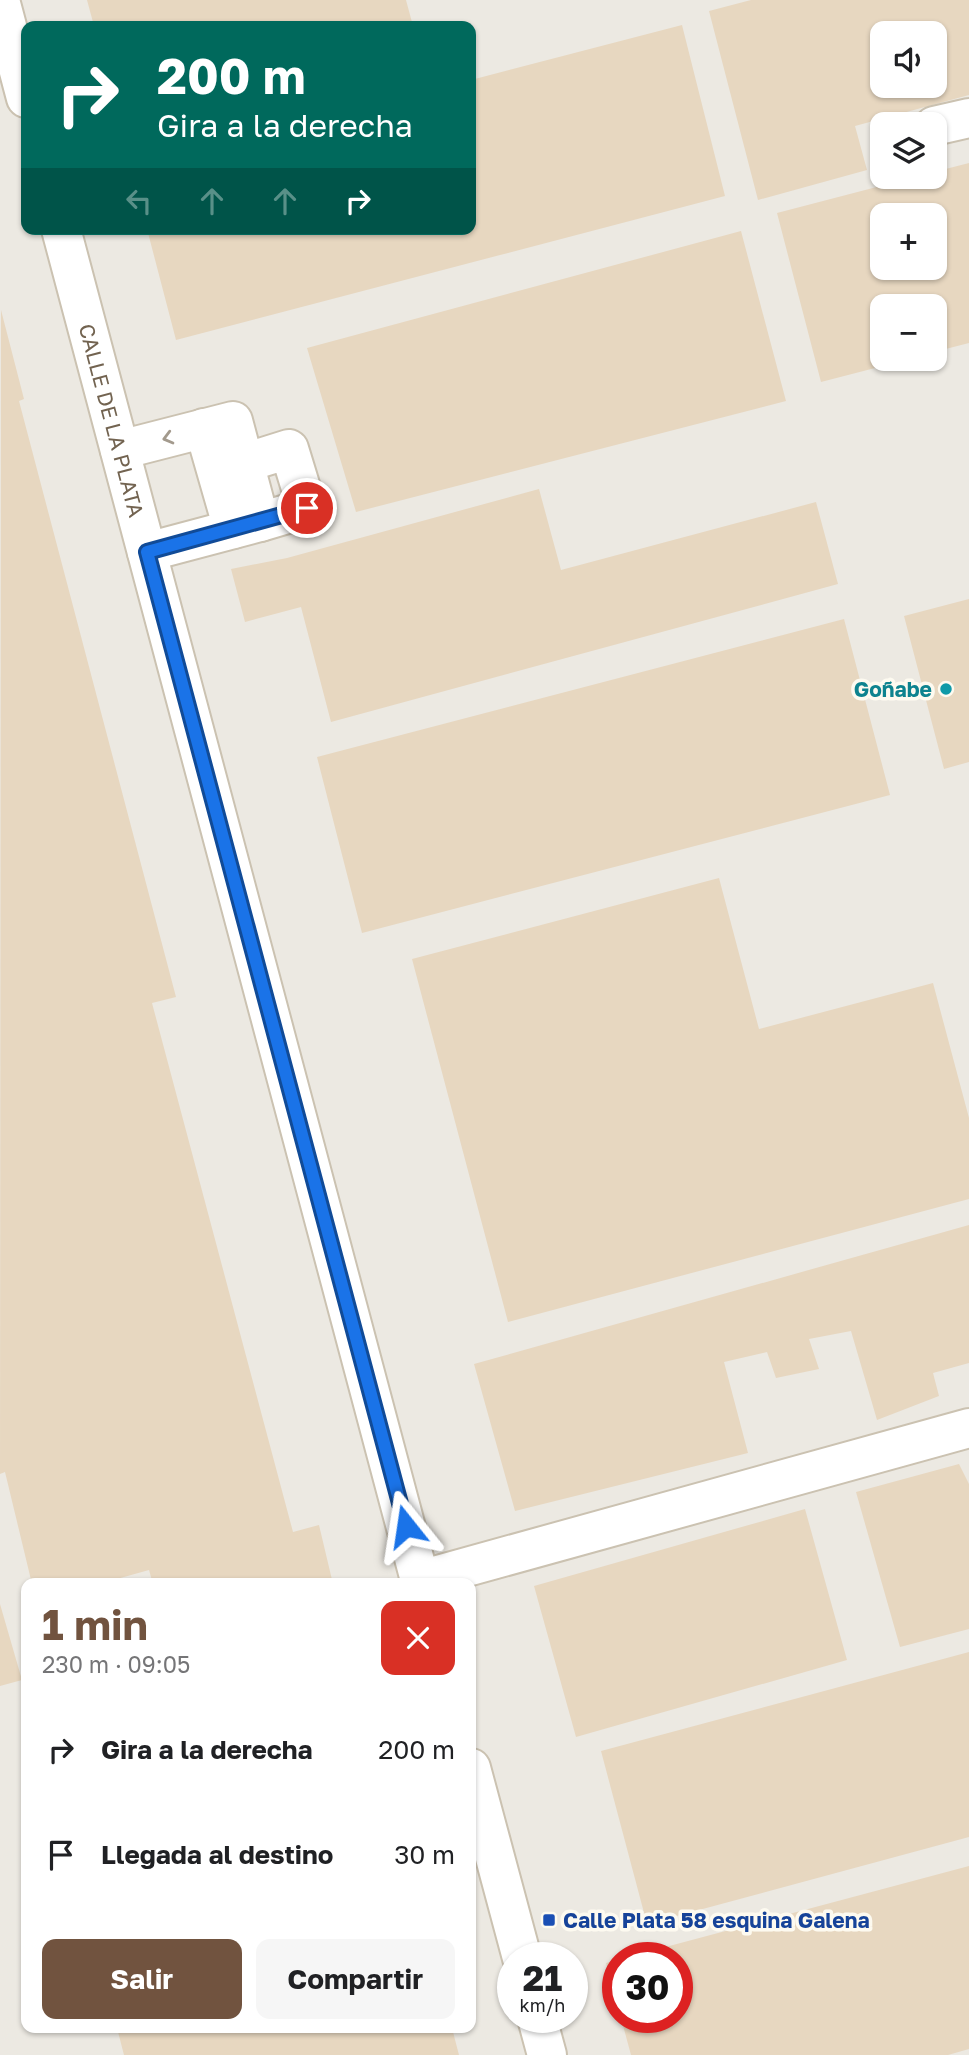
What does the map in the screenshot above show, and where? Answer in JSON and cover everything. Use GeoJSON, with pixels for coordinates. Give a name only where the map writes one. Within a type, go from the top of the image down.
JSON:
{"type":"FeatureCollection","features":[{"type":"Feature","properties":{"kind":"street"},"geometry":{"type":"LineString","coordinates":[[0,0],[21,79]]}},
{"type":"Feature","properties":{"kind":"street"},"geometry":{"type":"LineString","coordinates":[[947,123],[969,118]]}},
{"type":"Feature","properties":{"kind":"street","name":"CALLE DE LA PLATA"},"geometry":{"type":"LineString","coordinates":[[63,235],[420,1578]]}},
{"type":"Feature","properties":{"kind":"street"},"geometry":{"type":"LineString","coordinates":[[120,450],[233,421],[244,463],[246,526]]}},
{"type":"Feature","properties":{"kind":"street"},"geometry":{"type":"LineString","coordinates":[[204,428],[246,526]]}},
{"type":"Feature","properties":{"kind":"street"},"geometry":{"type":"LineString","coordinates":[[147,552],[246,526]]}},
{"type":"Feature","properties":{"kind":"street"},"geometry":{"type":"LineString","coordinates":[[435,1578],[969,1428]]}},
{"type":"Feature","properties":{"kind":"street"},"geometry":{"type":"LineString","coordinates":[[476,1787],[518,1942]]}},
{"type":"Feature","properties":{"kind":"street"},"geometry":{"type":"LineString","coordinates":[[541,2033],[547,2055]]}},
{"type":"Feature","properties":{"kind":"shaded area"},"geometry":{"type":"Polygon","coordinates":[[[0,0],[969,0],[969,2055],[0,2055],[0,0]]]}},
{"type":"Feature","properties":{"kind":"building"},"geometry":{"type":"Polygon","coordinates":[[[87,0],[406,0],[412,21],[93,21],[87,0]]]}},
{"type":"Feature","properties":{"kind":"building"},"geometry":{"type":"Polygon","coordinates":[[[751,0],[969,0],[969,95],[906,112],[870,112],[870,122],[855,126],[867,170],[758,200],[709,11],[751,0]]]}},
{"type":"Feature","properties":{"kind":"building"},"geometry":{"type":"Polygon","coordinates":[[[682,25],[725,196],[176,340],[149,235],[476,235],[476,79],[682,25]]]}},
{"type":"Feature","properties":{"kind":"building"},"geometry":{"type":"Polygon","coordinates":[[[969,163],[969,343],[947,349],[947,294],[870,294],[870,369],[821,382],[777,213],[870,189],[947,189],[947,169],[969,163]]]}},
{"type":"Feature","properties":{"kind":"building"},"geometry":{"type":"Polygon","coordinates":[[[741,231],[786,401],[356,512],[307,348],[741,231]]]}},
{"type":"Feature","properties":{"kind":"building"},"geometry":{"type":"Polygon","coordinates":[[[1,310],[24,399],[19,401],[176,997],[152,1003],[293,1532],[319,1525],[332,1578],[151,1578],[149,1570],[120,1578],[31,1578],[5,1472],[0,1474],[1,310]]]}},
{"type":"Feature","properties":{"kind":"building"},"geometry":{"type":"Polygon","coordinates":[[[539,489],[561,570],[816,502],[838,584],[331,722],[301,607],[245,622],[231,569],[287,558],[539,489]]]}},
{"type":"Feature","properties":{"kind":"building","name":"Goñabe"},"geometry":{"type":"Polygon","coordinates":[[[969,599],[969,762],[944,769],[904,616],[969,599]]]}},
{"type":"Feature","properties":{"kind":"building"},"geometry":{"type":"Polygon","coordinates":[[[844,619],[890,795],[362,933],[317,757],[844,619]]]}},
{"type":"Feature","properties":{"kind":"building"},"geometry":{"type":"Polygon","coordinates":[[[719,878],[759,1029],[933,983],[969,1118],[969,1199],[508,1322],[412,959],[719,878]]]}},
{"type":"Feature","properties":{"kind":"building"},"geometry":{"type":"Polygon","coordinates":[[[969,1225],[969,1363],[933,1373],[939,1396],[877,1420],[851,1331],[809,1339],[819,1369],[776,1378],[767,1352],[724,1362],[748,1453],[515,1511],[474,1364],[969,1225]]]}},
{"type":"Feature","properties":{"kind":"building"},"geometry":{"type":"Polygon","coordinates":[[[959,1464],[969,1484],[969,1629],[900,1647],[856,1492],[959,1464]]]}},
{"type":"Feature","properties":{"kind":"building"},"geometry":{"type":"Polygon","coordinates":[[[805,1509],[847,1660],[576,1737],[534,1586],[805,1509]]]}},
{"type":"Feature","properties":{"kind":"building"},"geometry":{"type":"Polygon","coordinates":[[[0,1604],[21,1680],[0,1686],[0,1604]]]}},
{"type":"Feature","properties":{"kind":"building"},"geometry":{"type":"Polygon","coordinates":[[[969,1652],[969,1837],[647,1924],[601,1751],[969,1652]]]}},
{"type":"Feature","properties":{"kind":"building"},"geometry":{"type":"Polygon","coordinates":[[[969,1866],[969,2049],[948,2055],[631,2055],[625,2033],[693,2033],[693,1942],[684,1942],[969,1866]]]}},
{"type":"Feature","properties":{"kind":"building"},"geometry":{"type":"Polygon","coordinates":[[[118,2033],[453,2033],[459,2055],[124,2055],[118,2033]]]}},
{"type":"Feature","properties":{"kind":"place","name":"Goñabe"},"geometry":{"type":"Point","coordinates":[946,689]}},
{"type":"Feature","properties":{"kind":"place","name":"Calle Plata 58 esquina Galena"},"geometry":{"type":"Point","coordinates":[549,1920]}},
{"type":"Feature","properties":{"kind":"route"},"geometry":{"type":"LineString","coordinates":[[307,508],[147,552],[406,1526]]}}]}
